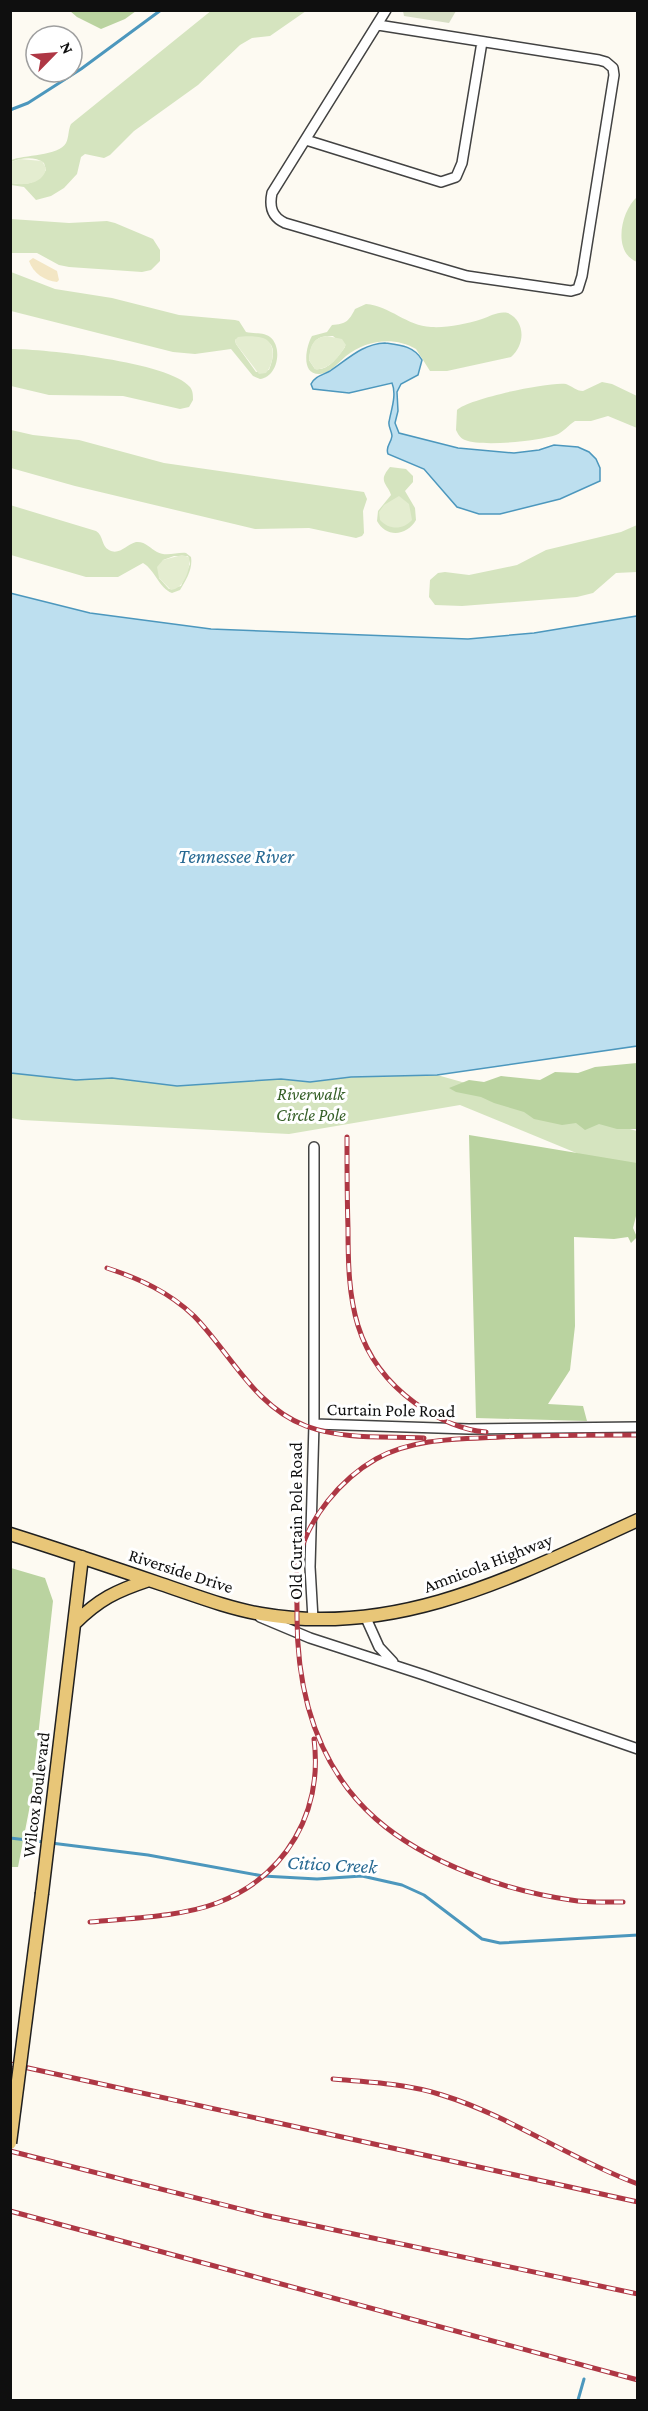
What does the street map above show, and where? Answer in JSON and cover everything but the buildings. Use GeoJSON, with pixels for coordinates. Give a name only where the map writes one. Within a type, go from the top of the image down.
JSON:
{"type":"FeatureCollection","features":[{"type":"Feature","properties":{"kind":"main road","name":"Amnicola Highway"},"geometry":{"type":"LineString","coordinates":[[345,1617],[422,1608],[465,1594],[638,1520]]}},
{"type":"Feature","properties":{"kind":"main road","name":"Riverside Drive"},"geometry":{"type":"LineString","coordinates":[[10,1534],[243,1610],[313,1619],[345,1617]]}},
{"type":"Feature","properties":{"kind":"main road","name":"Wilcox Boulevard"},"geometry":{"type":"LineString","coordinates":[[10,2143],[82,1557]]}},
{"type":"Feature","properties":{"kind":"main road"},"geometry":{"type":"LineString","coordinates":[[74,1624],[91,1607],[110,1594],[150,1580]]}},
{"type":"Feature","properties":{"kind":"street"},"geometry":{"type":"LineString","coordinates":[[378,25],[599,60],[613,68],[614,75],[578,289],[571,291],[467,276],[278,219],[270,207],[272,193],[386,10]]}},
{"type":"Feature","properties":{"kind":"street"},"geometry":{"type":"LineString","coordinates":[[306,140],[441,182],[456,177],[462,164],[482,42]]}},
{"type":"Feature","properties":{"kind":"street","name":"Curtain Pole Road"},"geometry":{"type":"LineString","coordinates":[[314,1147],[314,1424],[469,1428],[638,1427]]}},
{"type":"Feature","properties":{"kind":"street","name":"Old Curtain Pole Road"},"geometry":{"type":"LineString","coordinates":[[313,1619],[310,1567],[314,1424]]}},
{"type":"Feature","properties":{"kind":"street"},"geometry":{"type":"LineString","coordinates":[[243,1610],[310,1638],[638,1749]]}},
{"type":"Feature","properties":{"kind":"street"},"geometry":{"type":"LineString","coordinates":[[365,1616],[379,1647],[397,1666]]}},
{"type":"Feature","properties":{"kind":"green space"},"geometry":{"type":"Polygon","coordinates":[[[212,10],[306,11],[270,36],[252,38],[240,45],[198,85],[134,131],[110,155],[104,158],[85,154],[81,157],[77,174],[64,188],[51,196],[36,200],[24,187],[11,185],[11,183],[31,182],[39,178],[46,170],[44,163],[36,159],[11,162],[11,160],[49,153],[62,147],[67,141],[71,124],[212,10]]]}},
{"type":"Feature","properties":{"kind":"green space"},"geometry":{"type":"Polygon","coordinates":[[[403,10],[456,11],[449,23],[404,16],[403,10]]]}},
{"type":"Feature","properties":{"kind":"green space"},"geometry":{"type":"Polygon","coordinates":[[[70,11],[136,11],[125,19],[101,29],[70,11]]]}},
{"type":"Feature","properties":{"kind":"green space"},"geometry":{"type":"Polygon","coordinates":[[[20,159],[42,161],[46,168],[42,178],[27,184],[11,183],[11,162],[20,159]]]}},
{"type":"Feature","properties":{"kind":"green space"},"geometry":{"type":"Polygon","coordinates":[[[637,197],[637,262],[624,250],[622,231],[623,221],[631,203],[637,197]]]}},
{"type":"Feature","properties":{"kind":"green space"},"geometry":{"type":"Polygon","coordinates":[[[11,219],[115,223],[153,239],[160,250],[160,261],[151,270],[142,272],[69,267],[59,265],[37,253],[11,253],[11,219]]]}},
{"type":"Feature","properties":{"kind":"green space"},"geometry":{"type":"Polygon","coordinates":[[[11,272],[55,289],[112,298],[179,315],[239,321],[246,332],[270,337],[276,348],[277,361],[271,373],[260,379],[253,376],[231,349],[195,354],[173,352],[11,311],[11,272]],[[250,337],[235,340],[236,344],[256,372],[269,370],[272,346],[264,340],[250,337]]]}},
{"type":"Feature","properties":{"kind":"green space"},"geometry":{"type":"Polygon","coordinates":[[[366,304],[375,306],[422,326],[431,327],[456,325],[498,313],[508,313],[514,317],[521,328],[521,340],[511,357],[447,371],[430,371],[416,349],[399,342],[389,341],[362,346],[327,372],[320,374],[309,370],[306,359],[312,336],[327,332],[332,325],[347,321],[355,309],[366,304]],[[333,336],[322,337],[313,344],[309,360],[315,369],[328,366],[345,347],[333,336]]]}},
{"type":"Feature","properties":{"kind":"green space"},"geometry":{"type":"Polygon","coordinates":[[[327,336],[342,339],[346,345],[329,365],[315,369],[309,360],[311,347],[315,341],[327,336]]]}},
{"type":"Feature","properties":{"kind":"green space"},"geometry":{"type":"Polygon","coordinates":[[[238,337],[260,337],[271,344],[272,360],[266,373],[259,374],[236,344],[235,340],[238,337]]]}},
{"type":"Feature","properties":{"kind":"green space"},"geometry":{"type":"Polygon","coordinates":[[[11,349],[77,354],[158,371],[178,378],[190,387],[193,400],[189,407],[180,409],[123,396],[49,395],[11,386],[11,349]]]}},
{"type":"Feature","properties":{"kind":"green space"},"geometry":{"type":"Polygon","coordinates":[[[602,382],[612,384],[637,396],[637,428],[608,416],[591,421],[575,421],[559,434],[548,437],[497,443],[465,440],[456,430],[457,410],[476,401],[544,385],[566,384],[583,391],[602,382]]]}},
{"type":"Feature","properties":{"kind":"green space"},"geometry":{"type":"Polygon","coordinates":[[[11,430],[79,440],[164,463],[364,492],[367,499],[363,511],[364,533],[356,538],[309,528],[255,529],[75,486],[11,468],[11,430]]]}},
{"type":"Feature","properties":{"kind":"green space"},"geometry":{"type":"Polygon","coordinates":[[[390,467],[406,469],[413,476],[413,482],[405,491],[415,508],[416,520],[407,529],[396,533],[386,530],[377,521],[378,511],[391,495],[384,480],[390,467]]]}},
{"type":"Feature","properties":{"kind":"green space"},"geometry":{"type":"Polygon","coordinates":[[[399,496],[409,504],[412,520],[396,528],[380,520],[379,512],[384,505],[399,496]]]}},
{"type":"Feature","properties":{"kind":"green space"},"geometry":{"type":"Polygon","coordinates":[[[10,505],[96,531],[106,548],[116,552],[139,542],[160,553],[186,553],[191,557],[191,566],[180,590],[172,593],[143,563],[118,577],[86,577],[11,555],[10,505]],[[174,556],[163,560],[159,578],[169,589],[181,586],[190,564],[188,556],[174,556]]]}},
{"type":"Feature","properties":{"kind":"green space"},"geometry":{"type":"Polygon","coordinates":[[[637,525],[637,572],[616,573],[593,593],[577,597],[462,606],[435,605],[429,597],[430,580],[438,573],[469,575],[517,565],[546,550],[621,532],[637,525]]]}},
{"type":"Feature","properties":{"kind":"green space"},"geometry":{"type":"Polygon","coordinates":[[[182,555],[189,557],[188,572],[180,586],[171,590],[159,578],[157,567],[163,560],[182,555]]]}},
{"type":"Feature","properties":{"kind":"green space"},"geometry":{"type":"Polygon","coordinates":[[[637,1063],[637,1129],[617,1129],[599,1124],[585,1130],[576,1123],[562,1125],[534,1119],[524,1112],[449,1088],[469,1080],[484,1082],[501,1076],[540,1080],[555,1072],[578,1073],[595,1067],[637,1063]]]}},
{"type":"Feature","properties":{"kind":"green space","name":"Riverwalk Circle Pole"},"geometry":{"type":"Polygon","coordinates":[[[11,1069],[281,1079],[437,1075],[637,1131],[637,1178],[460,1105],[289,1134],[22,1120],[11,1118],[11,1069]]]}},
{"type":"Feature","properties":{"kind":"green space"},"geometry":{"type":"Polygon","coordinates":[[[469,1135],[637,1163],[637,1212],[633,1228],[637,1237],[631,1243],[628,1237],[614,1239],[574,1237],[575,1326],[570,1370],[548,1404],[583,1406],[587,1421],[476,1418],[469,1135]]]}},
{"type":"Feature","properties":{"kind":"green space"},"geometry":{"type":"Polygon","coordinates":[[[11,1568],[45,1578],[53,1601],[31,1800],[18,1867],[10,1867],[11,1568]]]}},
{"type":"Feature","properties":{"kind":"sand"},"geometry":{"type":"Polygon","coordinates":[[[33,258],[57,271],[59,280],[57,282],[48,280],[36,273],[29,261],[33,258]]]}},
{"type":"Feature","properties":{"kind":"water"},"geometry":{"type":"Polygon","coordinates":[[[385,343],[411,349],[422,360],[418,375],[401,384],[397,392],[398,411],[395,423],[399,433],[458,448],[514,453],[539,450],[554,445],[578,447],[589,452],[596,459],[600,468],[600,481],[560,499],[500,514],[479,514],[457,507],[424,469],[388,454],[387,449],[392,436],[389,424],[394,397],[392,383],[349,393],[313,389],[311,384],[317,377],[362,349],[385,343]]]}},
{"type":"Feature","properties":{"kind":"water","name":"Tennessee River"},"geometry":{"type":"Polygon","coordinates":[[[10,593],[90,613],[211,629],[468,639],[534,633],[637,616],[637,1046],[437,1075],[351,1077],[310,1082],[281,1079],[177,1086],[112,1078],[76,1080],[11,1073],[10,593]]]}},
{"type":"Feature","properties":{"kind":"waterway"},"geometry":{"type":"LineString","coordinates":[[10,110],[28,103],[81,69],[161,10]]}},
{"type":"Feature","properties":{"kind":"waterway","name":"Citico Creek"},"geometry":{"type":"LineString","coordinates":[[10,1838],[44,1842]]}},
{"type":"Feature","properties":{"kind":"waterway","name":"Citico Creek"},"geometry":{"type":"LineString","coordinates":[[51,1843],[148,1855],[263,1876],[317,1879],[362,1876],[402,1885],[424,1895],[482,1939],[500,1943],[638,1935]]}},
{"type":"Feature","properties":{"kind":"waterway"},"geometry":{"type":"LineString","coordinates":[[578,2400],[584,2379]]}},
{"type":"Feature","properties":{"kind":"railway"},"geometry":{"type":"LineString","coordinates":[[347,1137],[350,1279],[358,1325],[366,1346],[378,1366],[394,1385],[415,1403],[449,1422],[467,1429],[486,1432]]}},
{"type":"Feature","properties":{"kind":"railway"},"geometry":{"type":"LineString","coordinates":[[107,1268],[154,1287],[184,1307],[207,1331],[257,1392],[288,1417],[306,1426],[335,1434],[424,1438]]}},
{"type":"Feature","properties":{"kind":"railway"},"geometry":{"type":"LineString","coordinates":[[623,1902],[571,1900],[520,1890],[494,1882],[468,1873],[418,1849],[376,1819],[355,1798],[338,1775],[313,1724],[300,1668],[297,1577],[303,1543],[318,1514],[350,1477],[390,1452],[421,1443],[453,1439],[638,1435]]}},
{"type":"Feature","properties":{"kind":"railway"},"geometry":{"type":"LineString","coordinates":[[90,1922],[154,1916],[203,1908],[242,1891],[263,1876],[281,1858],[295,1838],[306,1815],[315,1766],[314,1739]]}},
{"type":"Feature","properties":{"kind":"railway"},"geometry":{"type":"LineString","coordinates":[[10,2064],[638,2202]]}},
{"type":"Feature","properties":{"kind":"railway"},"geometry":{"type":"LineString","coordinates":[[333,2079],[402,2086],[442,2095],[492,2114],[638,2184]]}},
{"type":"Feature","properties":{"kind":"railway"},"geometry":{"type":"LineString","coordinates":[[10,2151],[264,2215],[638,2294]]}},
{"type":"Feature","properties":{"kind":"railway"},"geometry":{"type":"LineString","coordinates":[[10,2211],[638,2380]]}}]}
